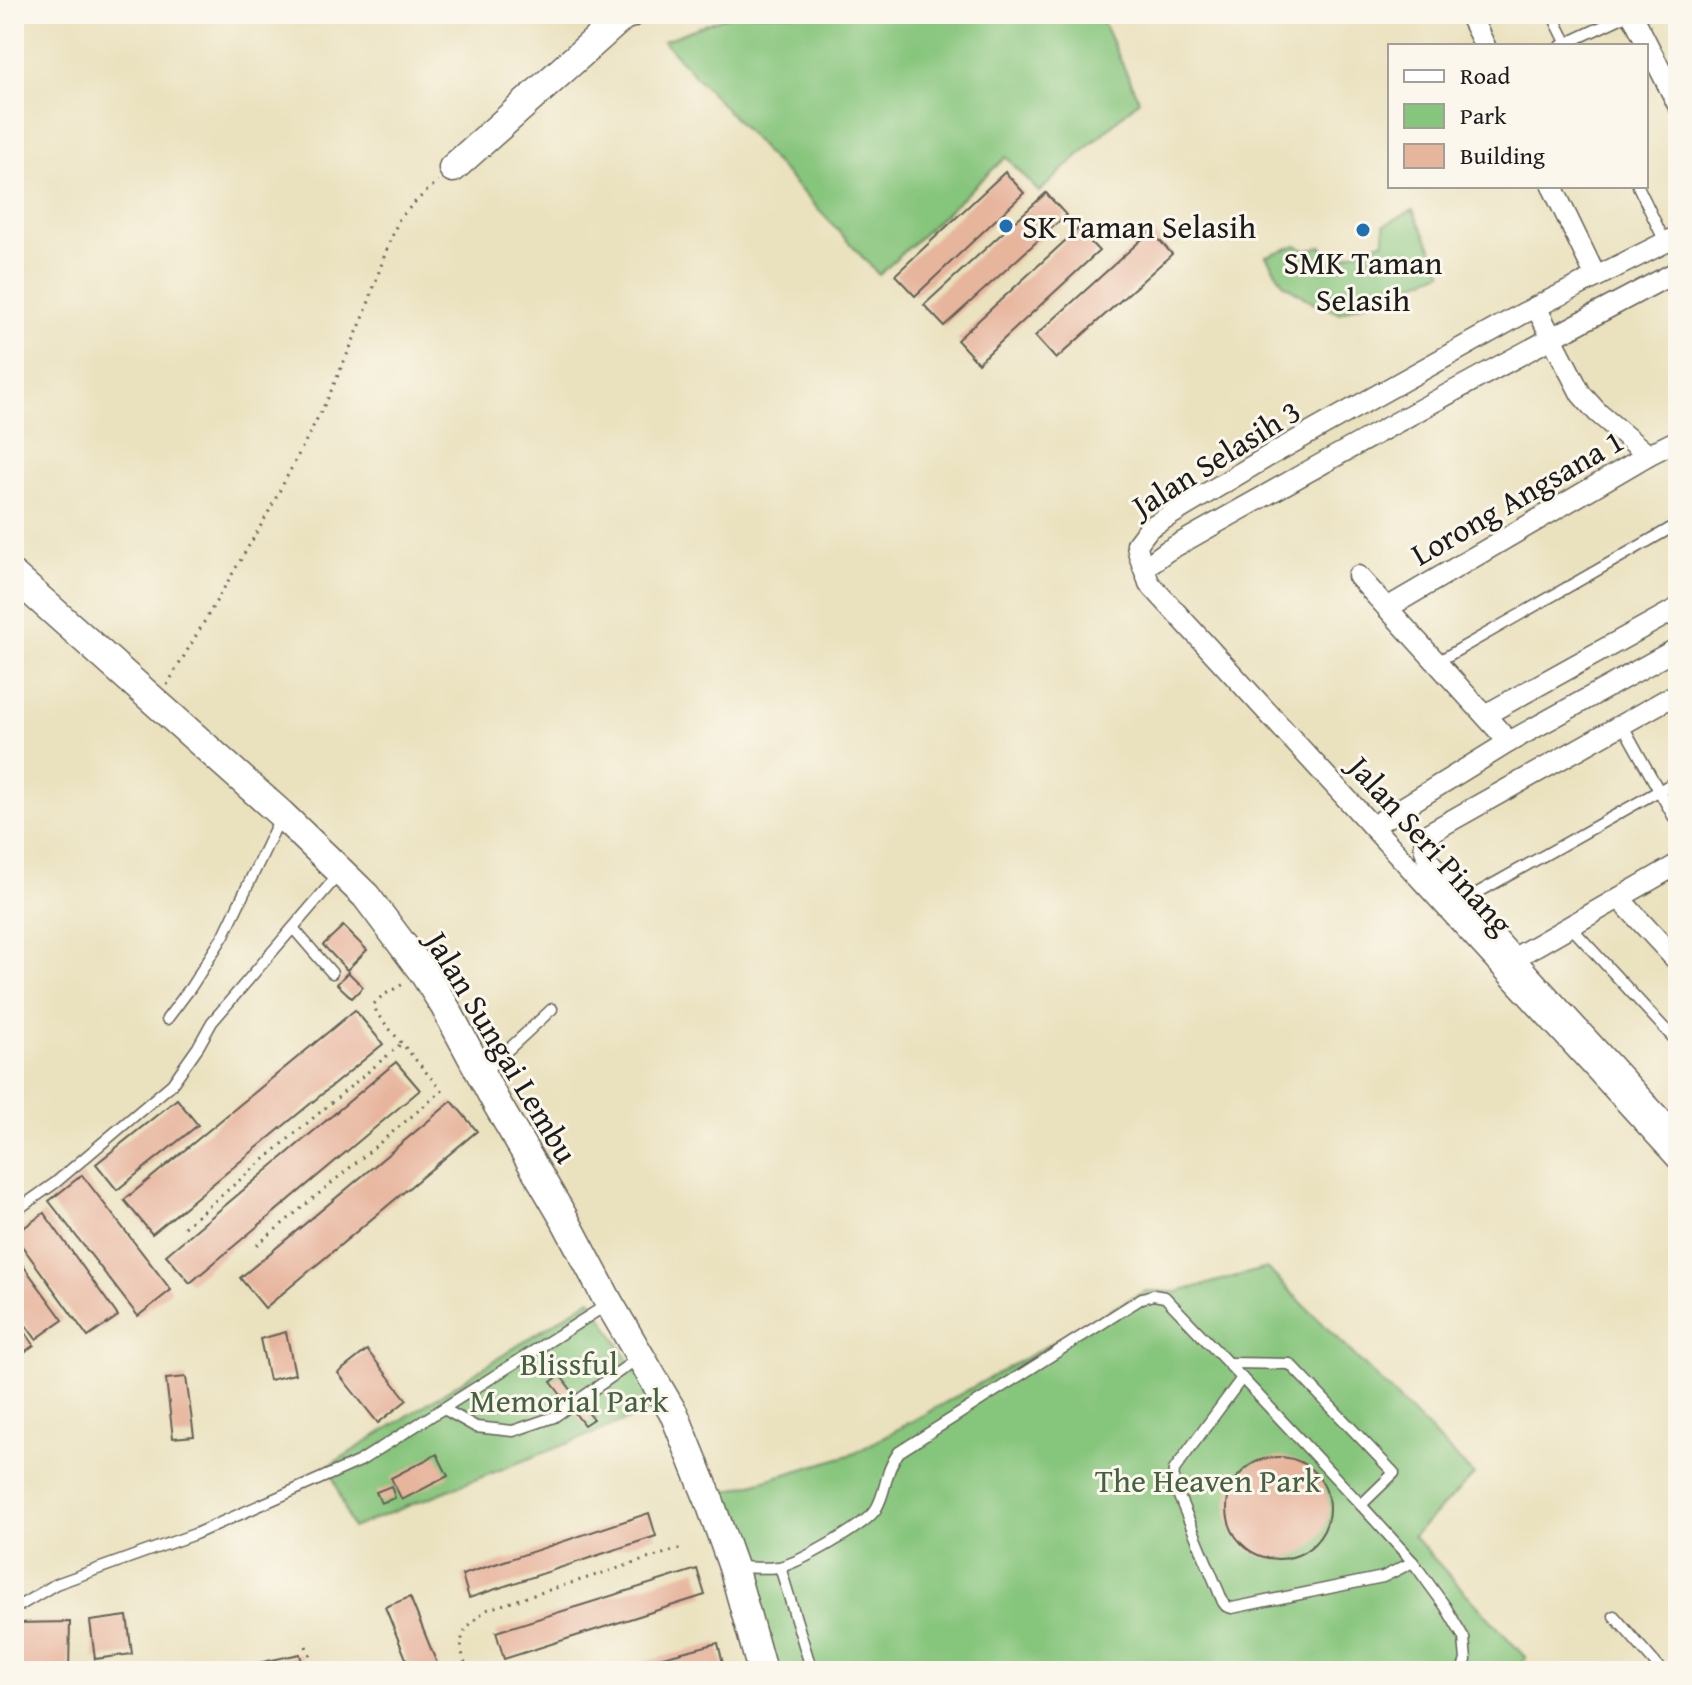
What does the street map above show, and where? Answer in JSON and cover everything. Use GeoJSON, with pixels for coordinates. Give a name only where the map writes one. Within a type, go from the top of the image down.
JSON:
{"type":"FeatureCollection","features":[{"type":"Feature","properties":{"kind":"main road"},"geometry":{"type":"LineString","coordinates":[[453,168],[624,15]]}},
{"type":"Feature","properties":{"kind":"main road","name":"Jalan Sungai Lembu"},"geometry":{"type":"LineString","coordinates":[[14,576],[281,814],[366,896],[423,972],[675,1416],[733,1567],[762,1671]]}},
{"type":"Feature","properties":{"kind":"street"},"geometry":{"type":"LineString","coordinates":[[1469,14],[1484,44]]}},
{"type":"Feature","properties":{"kind":"street"},"geometry":{"type":"LineString","coordinates":[[1631,14],[1646,44]]}},
{"type":"Feature","properties":{"kind":"street"},"geometry":{"type":"LineString","coordinates":[[1648,47],[1678,105]]}},
{"type":"Feature","properties":{"kind":"street"},"geometry":{"type":"LineString","coordinates":[[1553,188],[1596,277]]}},
{"type":"Feature","properties":{"kind":"street","name":"Jalan Selasih 3"},"geometry":{"type":"LineString","coordinates":[[1672,239],[1536,307],[1267,457],[1149,528],[1137,544],[1137,555],[1144,568],[1167,551],[1352,446],[1678,271]]}},
{"type":"Feature","properties":{"kind":"street"},"geometry":{"type":"LineString","coordinates":[[1536,307],[1581,394],[1615,429],[1648,455]]}},
{"type":"Feature","properties":{"kind":"street","name":"Lorong Angsana 1"},"geometry":{"type":"LineString","coordinates":[[1387,608],[1648,455],[1677,444]]}},
{"type":"Feature","properties":{"kind":"street","name":"Jalan Seri Pinang"},"geometry":{"type":"LineString","coordinates":[[1144,568],[1149,583],[1373,826],[1678,1137]]}},
{"type":"Feature","properties":{"kind":"street"},"geometry":{"type":"LineString","coordinates":[[1358,576],[1509,742]]}},
{"type":"Feature","properties":{"kind":"street"},"geometry":{"type":"LineString","coordinates":[[1485,715],[1678,608]]}},
{"type":"Feature","properties":{"kind":"street"},"geometry":{"type":"LineString","coordinates":[[1373,826],[1509,742],[1678,648]]}},
{"type":"Feature","properties":{"kind":"street","name":"Jalan Seri Pinang"},"geometry":{"type":"LineString","coordinates":[[1678,693],[1429,833],[1424,846],[1428,860],[1463,901],[1507,962],[1678,1160]]}},
{"type":"Feature","properties":{"kind":"street"},"geometry":{"type":"LineString","coordinates":[[1507,962],[1678,864]]}},
{"type":"Feature","properties":{"kind":"street"},"geometry":{"type":"LineString","coordinates":[[1619,898],[1678,962]]}},
{"type":"Feature","properties":{"kind":"lane"},"geometry":{"type":"LineString","coordinates":[[1552,14],[1565,44]]}},
{"type":"Feature","properties":{"kind":"lane"},"geometry":{"type":"LineString","coordinates":[[1567,44],[1631,14]]}},
{"type":"Feature","properties":{"kind":"lane"},"geometry":{"type":"LineString","coordinates":[[1639,188],[1672,239]]}},
{"type":"Feature","properties":{"kind":"lane"},"geometry":{"type":"LineString","coordinates":[[1437,662],[1678,524]]}},
{"type":"Feature","properties":{"kind":"lane"},"geometry":{"type":"LineString","coordinates":[[1622,724],[1678,825]]}},
{"type":"Feature","properties":{"kind":"lane"},"geometry":{"type":"LineString","coordinates":[[1463,901],[1678,780]]}},
{"type":"Feature","properties":{"kind":"lane"},"geometry":{"type":"LineString","coordinates":[[167,1019],[224,935],[281,814]]}},
{"type":"Feature","properties":{"kind":"lane"},"geometry":{"type":"LineString","coordinates":[[14,1212],[55,1183],[172,1084],[212,1022],[340,872]]}},
{"type":"Feature","properties":{"kind":"lane"},"geometry":{"type":"LineString","coordinates":[[1570,926],[1678,1043]]}},
{"type":"Feature","properties":{"kind":"lane"},"geometry":{"type":"LineString","coordinates":[[293,928],[332,973]]}},
{"type":"Feature","properties":{"kind":"lane"},"geometry":{"type":"LineString","coordinates":[[481,1075],[552,1009]]}},
{"type":"Feature","properties":{"kind":"lane"},"geometry":{"type":"LineString","coordinates":[[733,1567],[780,1567],[865,1522],[877,1508],[890,1463],[899,1452],[1142,1298],[1153,1295],[1165,1297],[1413,1562],[1464,1638],[1466,1660],[1462,1671]]}},
{"type":"Feature","properties":{"kind":"lane"},"geometry":{"type":"LineString","coordinates":[[14,1609],[56,1584],[195,1534],[360,1461],[609,1303]]}},
{"type":"Feature","properties":{"kind":"lane"},"geometry":{"type":"LineString","coordinates":[[444,1409],[476,1427],[513,1431],[554,1417],[640,1356]]}},
{"type":"Feature","properties":{"kind":"lane"},"geometry":{"type":"LineString","coordinates":[[1228,1363],[1290,1364],[1394,1473],[1361,1505]]}},
{"type":"Feature","properties":{"kind":"lane"},"geometry":{"type":"LineString","coordinates":[[1242,1378],[1174,1470],[1173,1476],[1226,1606],[1232,1608],[1383,1577],[1413,1562]]}},
{"type":"Feature","properties":{"kind":"lane"},"geometry":{"type":"LineString","coordinates":[[780,1567],[812,1671]]}},
{"type":"Feature","properties":{"kind":"lane"},"geometry":{"type":"LineString","coordinates":[[1614,1616],[1662,1671]]}},
{"type":"Feature","properties":{"kind":"path"},"geometry":{"type":"LineString","coordinates":[[156,704],[267,515],[328,398],[364,316],[399,219],[453,168]]}},
{"type":"Feature","properties":{"kind":"path"},"geometry":{"type":"LineString","coordinates":[[257,1245],[442,1091],[377,1014],[374,1004],[423,972]]}},
{"type":"Feature","properties":{"kind":"path"},"geometry":{"type":"LineString","coordinates":[[184,1227],[401,1044]]}},
{"type":"Feature","properties":{"kind":"path"},"geometry":{"type":"LineString","coordinates":[[467,1671],[460,1648],[464,1631],[486,1610],[685,1547]]}},
{"type":"Feature","properties":{"kind":"path"},"geometry":{"type":"LineString","coordinates":[[306,1646],[317,1671]]}},
{"type":"Feature","properties":{"kind":"green space"},"geometry":{"type":"Polygon","coordinates":[[[733,14],[1099,14],[1139,100],[1039,192],[1006,157],[879,275],[663,41],[733,14]]]}},
{"type":"Feature","properties":{"kind":"green space"},"geometry":{"type":"Polygon","coordinates":[[[1413,210],[1443,272],[1340,313],[1313,303],[1283,283],[1266,256],[1297,245],[1306,251],[1322,246],[1329,262],[1384,241],[1384,225],[1413,210]]]}},
{"type":"Feature","properties":{"kind":"green space","name":"The Heaven Park"},"geometry":{"type":"Polygon","coordinates":[[[1267,1268],[1474,1475],[1413,1536],[1526,1658],[1517,1671],[778,1671],[725,1492],[853,1454],[1145,1291],[1177,1292],[1267,1268]]]}},
{"type":"Feature","properties":{"kind":"green space","name":"Blissful Memorial Park"},"geometry":{"type":"Polygon","coordinates":[[[591,1299],[658,1408],[352,1528],[329,1466],[591,1299]]]}},
{"type":"Feature","properties":{"kind":"building"},"geometry":{"type":"Polygon","coordinates":[[[1005,172],[1024,193],[915,296],[895,275],[1005,172]]]}},
{"type":"Feature","properties":{"kind":"building"},"geometry":{"type":"Polygon","coordinates":[[[1046,193],[1066,215],[944,326],[924,305],[1046,193]]]}},
{"type":"Feature","properties":{"kind":"building"},"geometry":{"type":"Polygon","coordinates":[[[1078,229],[1099,251],[978,363],[957,340],[1078,229]]]}},
{"type":"Feature","properties":{"kind":"building"},"geometry":{"type":"Polygon","coordinates":[[[1151,231],[1172,254],[1056,359],[1035,336],[1151,231]]]}},
{"type":"Feature","properties":{"kind":"building"},"geometry":{"type":"Polygon","coordinates":[[[343,926],[367,950],[347,970],[323,945],[343,926]]]}},
{"type":"Feature","properties":{"kind":"building"},"geometry":{"type":"Polygon","coordinates":[[[348,972],[363,987],[352,998],[337,984],[348,972]]]}},
{"type":"Feature","properties":{"kind":"building"},"geometry":{"type":"Polygon","coordinates":[[[355,1010],[383,1044],[152,1234],[124,1200],[355,1010]]]}},
{"type":"Feature","properties":{"kind":"building"},"geometry":{"type":"Polygon","coordinates":[[[396,1062],[420,1090],[190,1283],[166,1255],[396,1062]]]}},
{"type":"Feature","properties":{"kind":"building"},"geometry":{"type":"Polygon","coordinates":[[[177,1099],[198,1125],[117,1190],[96,1164],[177,1099]]]}},
{"type":"Feature","properties":{"kind":"building"},"geometry":{"type":"Polygon","coordinates":[[[452,1101],[477,1131],[265,1308],[240,1278],[452,1101]]]}},
{"type":"Feature","properties":{"kind":"building"},"geometry":{"type":"Polygon","coordinates":[[[82,1175],[171,1290],[138,1316],[49,1201],[82,1175]]]}},
{"type":"Feature","properties":{"kind":"building"},"geometry":{"type":"Polygon","coordinates":[[[44,1213],[118,1316],[88,1337],[14,1235],[44,1213]]]}},
{"type":"Feature","properties":{"kind":"building"},"geometry":{"type":"Polygon","coordinates":[[[14,1253],[63,1320],[36,1339],[14,1309],[14,1253]]]}},
{"type":"Feature","properties":{"kind":"building"},"geometry":{"type":"Polygon","coordinates":[[[22,1328],[34,1345],[16,1358],[14,1334],[22,1328]]]}},
{"type":"Feature","properties":{"kind":"building"},"geometry":{"type":"Polygon","coordinates":[[[286,1332],[295,1374],[269,1380],[260,1339],[286,1332]]]}},
{"type":"Feature","properties":{"kind":"building"},"geometry":{"type":"Polygon","coordinates":[[[367,1350],[407,1400],[378,1423],[338,1373],[367,1350]]]}},
{"type":"Feature","properties":{"kind":"building"},"geometry":{"type":"Polygon","coordinates":[[[560,1375],[593,1419],[584,1425],[551,1382],[560,1375]]]}},
{"type":"Feature","properties":{"kind":"building"},"geometry":{"type":"Polygon","coordinates":[[[186,1377],[194,1436],[173,1438],[166,1379],[186,1377]]]}},
{"type":"Feature","properties":{"kind":"building"},"geometry":{"type":"Polygon","coordinates":[[[437,1454],[448,1476],[402,1500],[391,1478],[437,1454]]]}},
{"type":"Feature","properties":{"kind":"building"},"geometry":{"type":"Polygon","coordinates":[[[1278,1457],[1297,1461],[1314,1472],[1325,1489],[1329,1508],[1325,1527],[1314,1544],[1297,1555],[1278,1559],[1259,1555],[1242,1544],[1231,1527],[1227,1508],[1231,1489],[1242,1472],[1259,1461],[1278,1457]]]}},
{"type":"Feature","properties":{"kind":"building"},"geometry":{"type":"Polygon","coordinates":[[[391,1486],[395,1498],[381,1503],[376,1492],[391,1486]]]}},
{"type":"Feature","properties":{"kind":"building"},"geometry":{"type":"Polygon","coordinates":[[[649,1513],[656,1536],[469,1598],[462,1575],[649,1513]]]}},
{"type":"Feature","properties":{"kind":"building"},"geometry":{"type":"Polygon","coordinates":[[[697,1569],[705,1595],[504,1659],[496,1632],[697,1569]]]}},
{"type":"Feature","properties":{"kind":"building"},"geometry":{"type":"Polygon","coordinates":[[[410,1597],[440,1671],[411,1671],[385,1607],[410,1597]]]}},
{"type":"Feature","properties":{"kind":"building"},"geometry":{"type":"Polygon","coordinates":[[[127,1616],[132,1654],[95,1659],[90,1621],[127,1616]]]}},
{"type":"Feature","properties":{"kind":"building"},"geometry":{"type":"Polygon","coordinates":[[[70,1622],[69,1671],[14,1671],[14,1623],[70,1622]]]}},
{"type":"Feature","properties":{"kind":"building"},"geometry":{"type":"Polygon","coordinates":[[[718,1643],[724,1668],[713,1671],[607,1671],[718,1643]]]}},
{"type":"Feature","properties":{"kind":"building"},"geometry":{"type":"Polygon","coordinates":[[[300,1654],[304,1671],[225,1671],[225,1670],[300,1654]]]}},
{"type":"Feature","properties":{"kind":"place","name":"SK Taman Selasih"},"geometry":{"type":"Point","coordinates":[1006,226]}},
{"type":"Feature","properties":{"kind":"place","name":"SMK Taman Selasih"},"geometry":{"type":"Point","coordinates":[1363,230]}}]}
